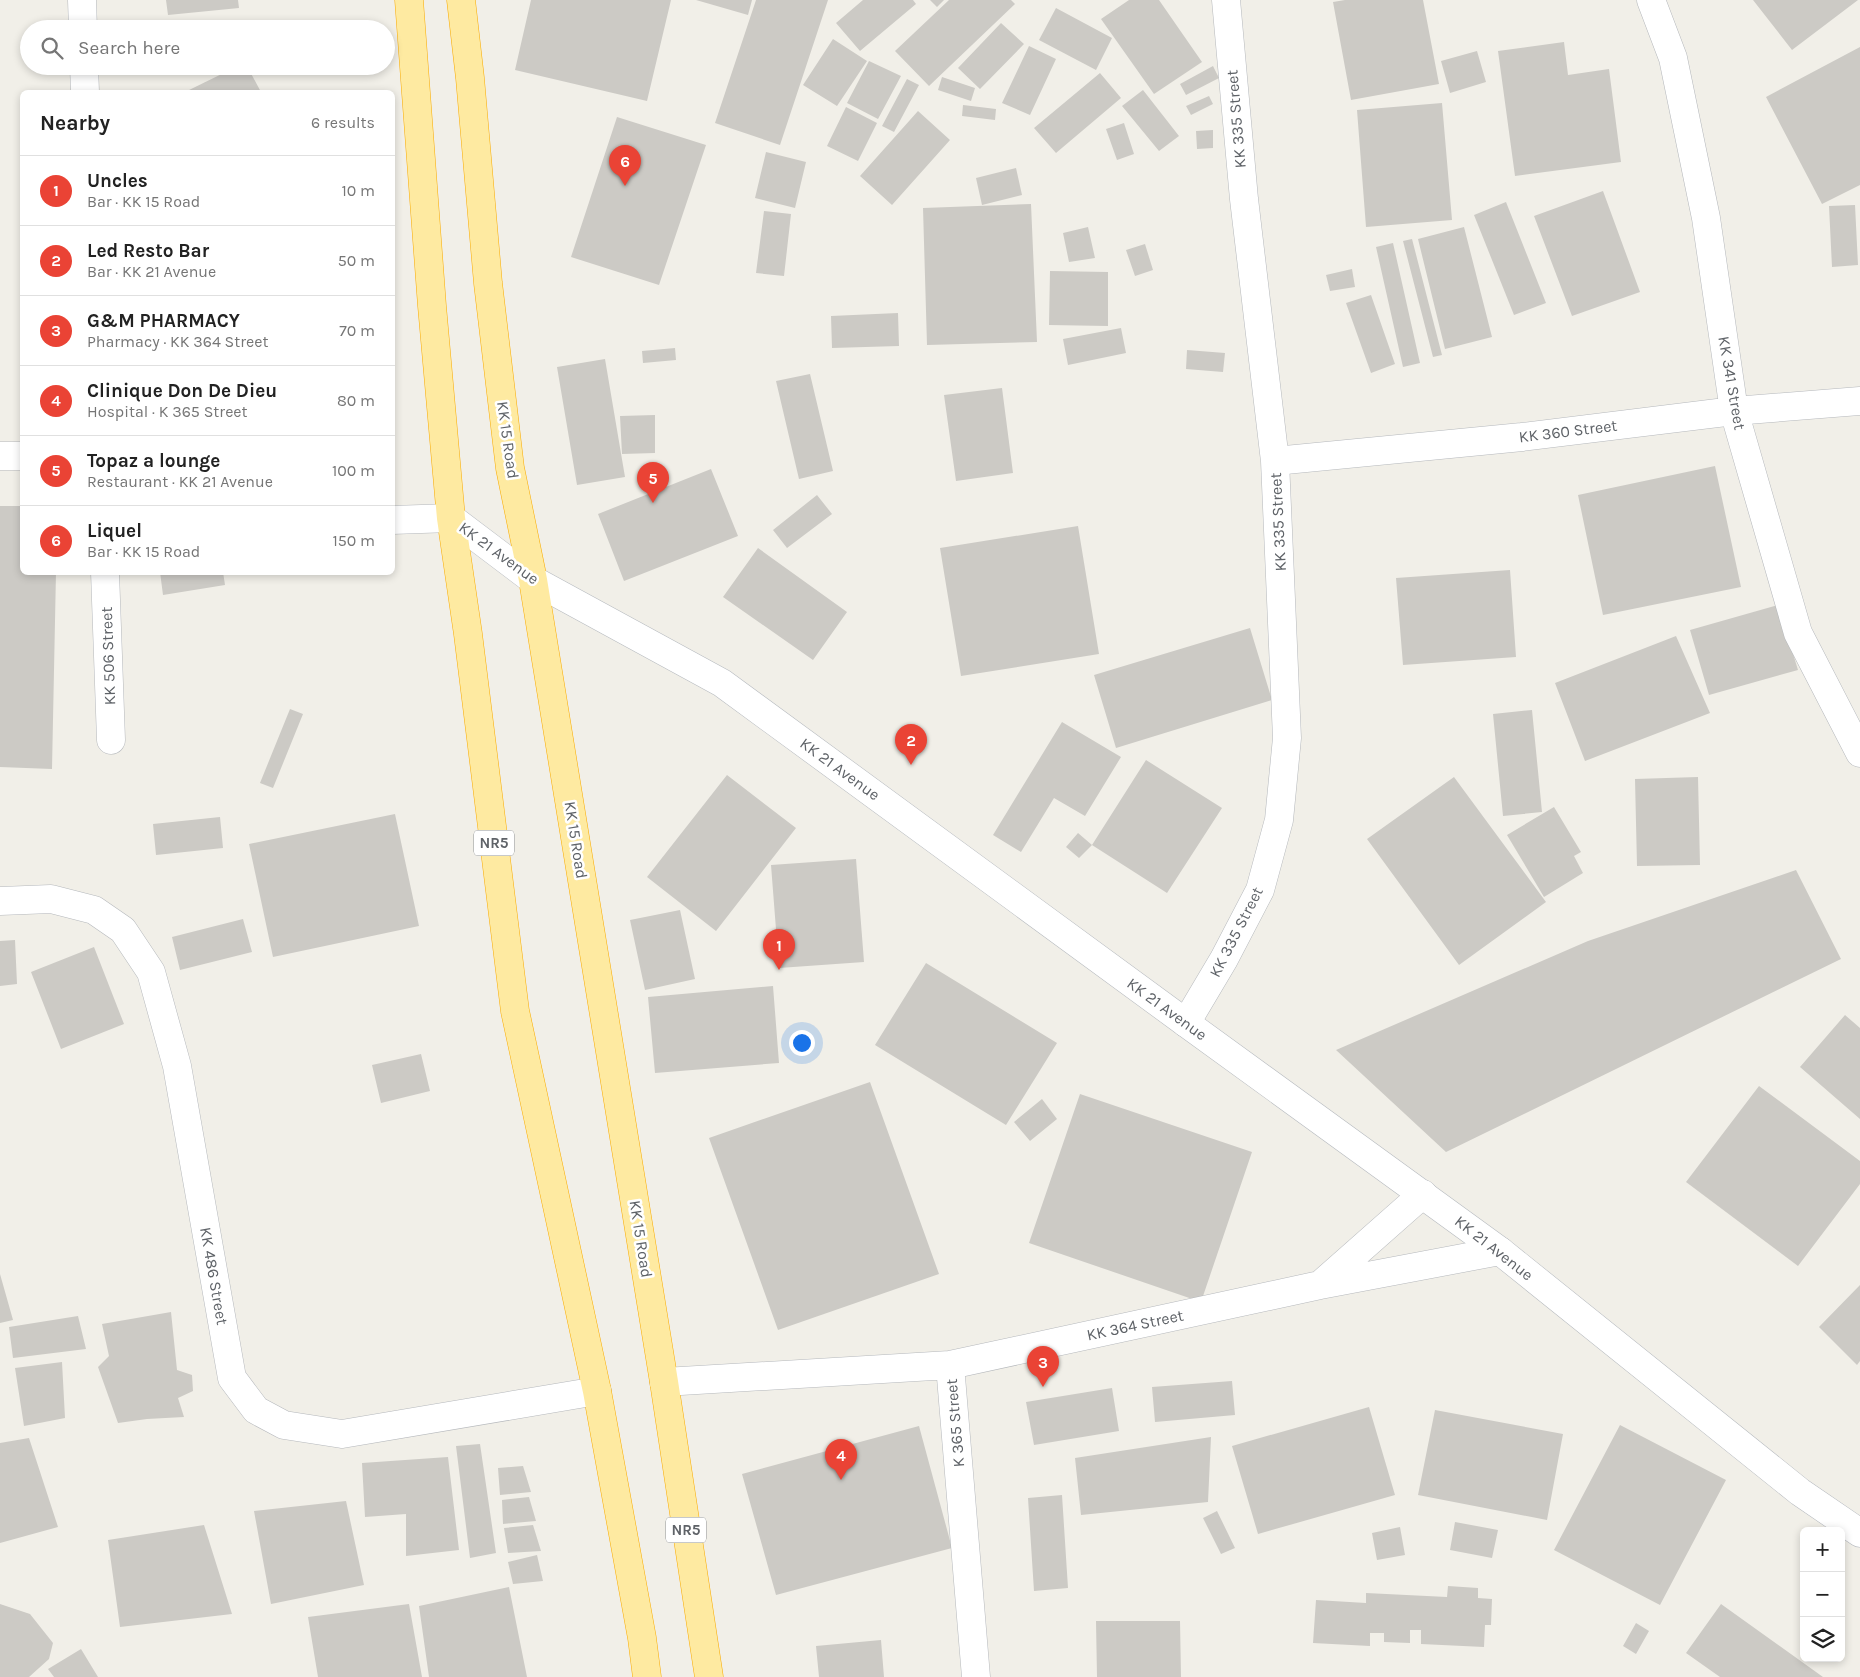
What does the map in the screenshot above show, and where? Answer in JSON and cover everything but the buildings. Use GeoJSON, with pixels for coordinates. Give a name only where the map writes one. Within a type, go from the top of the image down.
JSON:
{"type":"FeatureCollection","features":[{"type":"Feature","properties":{"kind":"highway","name":"NR5"},"geometry":{"type":"LineString","coordinates":[[409,0],[432,306],[451,518],[468,634],[515,1011],[597,1391],[640,1628],[647,1677]]}},
{"type":"Feature","properties":{"kind":"highway","name":"KK 15 Road"},"geometry":{"type":"LineString","coordinates":[[461,0],[470,78],[488,283],[510,468],[533,580],[664,1382],[709,1677]]}},
{"type":"Feature","properties":{"kind":"street"},"geometry":{"type":"LineString","coordinates":[[82,0],[83,20]]}},
{"type":"Feature","properties":{"kind":"street","name":"KK 335 Street"},"geometry":{"type":"LineString","coordinates":[[1186,1023],[1224,958],[1260,890],[1280,820],[1287,738],[1275,461],[1244,200],[1226,0]]}},
{"type":"Feature","properties":{"kind":"street","name":"KK 341 Street"},"geometry":{"type":"LineString","coordinates":[[1651,0],[1673,58],[1704,209],[1734,411],[1798,633],[1860,753]]}},
{"type":"Feature","properties":{"kind":"street"},"geometry":{"type":"LineString","coordinates":[[84,75],[85,90]]}},
{"type":"Feature","properties":{"kind":"street","name":"KK 360 Street"},"geometry":{"type":"LineString","coordinates":[[1275,461],[1522,437],[1734,411],[1860,401]]}},
{"type":"Feature","properties":{"kind":"street"},"geometry":{"type":"LineString","coordinates":[[0,456],[20,456]]}},
{"type":"Feature","properties":{"kind":"street"},"geometry":{"type":"LineString","coordinates":[[395,520],[451,518]]}},
{"type":"Feature","properties":{"kind":"street","name":"KK 21 Avenue"},"geometry":{"type":"LineString","coordinates":[[451,518],[533,580],[722,683],[1500,1252],[1800,1492],[1860,1533]]}},
{"type":"Feature","properties":{"kind":"street","name":"KK 506 Street"},"geometry":{"type":"LineString","coordinates":[[105,575],[111,740]]}},
{"type":"Feature","properties":{"kind":"street","name":"KK 486 Street"},"geometry":{"type":"LineString","coordinates":[[0,901],[51,899],[94,910],[123,930],[151,972],[178,1066],[232,1378],[256,1410],[284,1425],[342,1434],[597,1391]]}},
{"type":"Feature","properties":{"kind":"street","name":"KK 364 Street"},"geometry":{"type":"LineString","coordinates":[[1320,1285],[1422,1194]]}},
{"type":"Feature","properties":{"kind":"street","name":"KK 364 Street"},"geometry":{"type":"LineString","coordinates":[[950,1364],[1320,1285],[1500,1252]]}},
{"type":"Feature","properties":{"kind":"street","name":"K 365 Street"},"geometry":{"type":"LineString","coordinates":[[664,1382],[950,1364],[976,1677]]}},
{"type":"Feature","properties":{"kind":"place","name":"Liquel"},"geometry":{"type":"Point","coordinates":[625,186]}},
{"type":"Feature","properties":{"kind":"place","name":"Topaz a lounge"},"geometry":{"type":"Point","coordinates":[653,503]}},
{"type":"Feature","properties":{"kind":"place","name":"Led Resto Bar"},"geometry":{"type":"Point","coordinates":[911,765]}},
{"type":"Feature","properties":{"kind":"place","name":"Uncles"},"geometry":{"type":"Point","coordinates":[779,970]}},
{"type":"Feature","properties":{"kind":"place","name":"G&M PHARMACY"},"geometry":{"type":"Point","coordinates":[1043,1387]}},
{"type":"Feature","properties":{"kind":"place","name":"Clinique Don De Dieu"},"geometry":{"type":"Point","coordinates":[841,1480]}}]}
